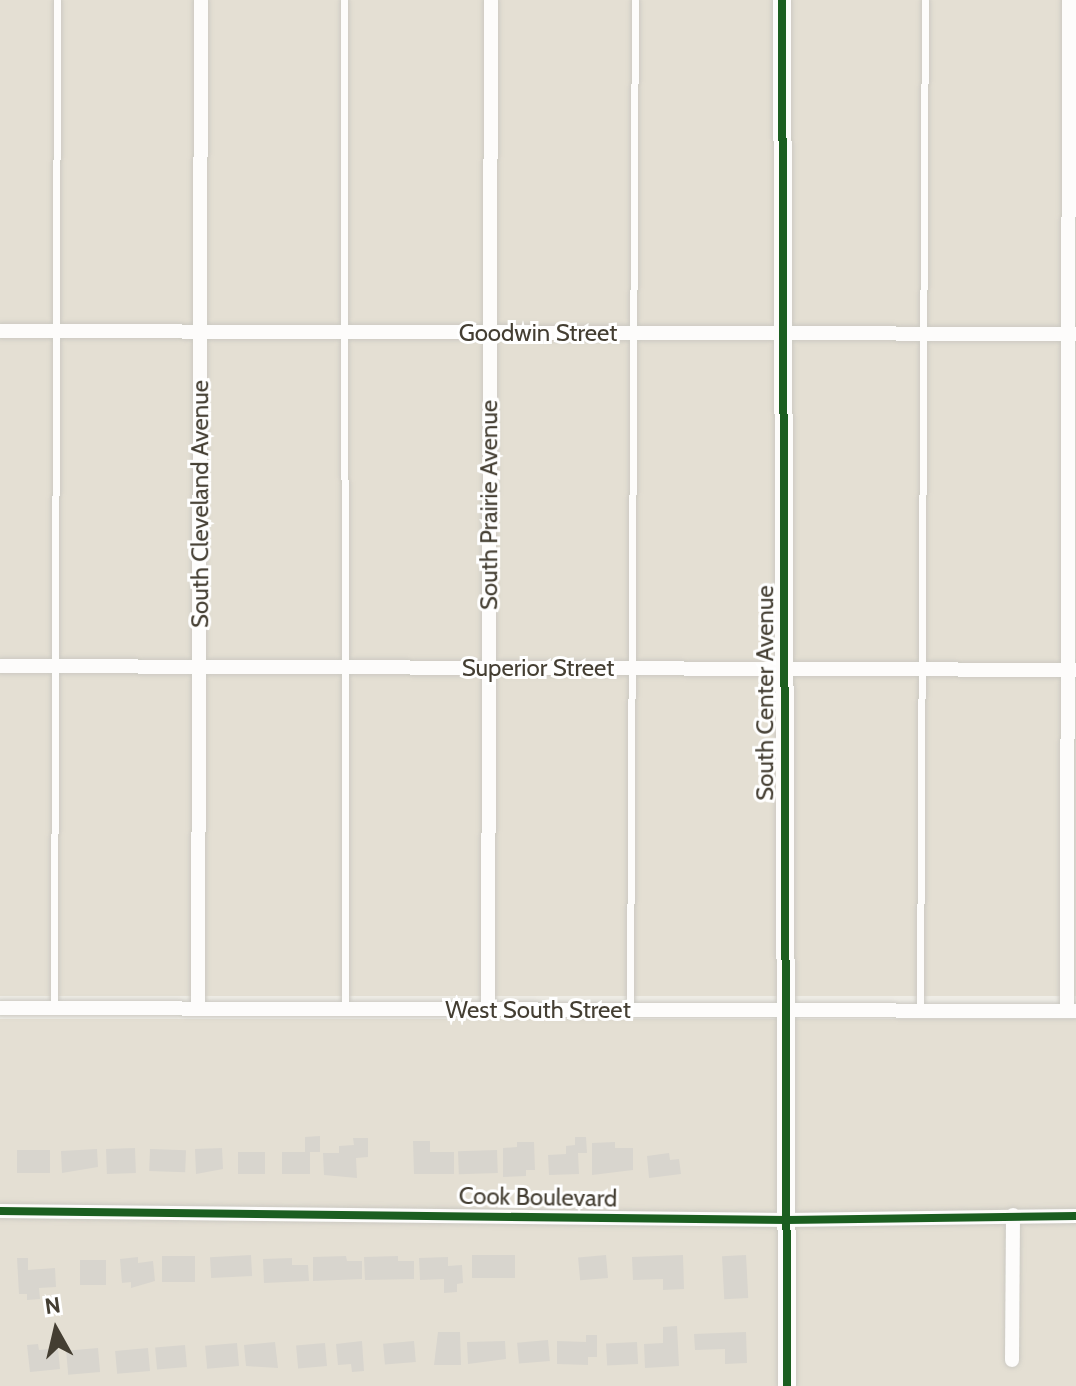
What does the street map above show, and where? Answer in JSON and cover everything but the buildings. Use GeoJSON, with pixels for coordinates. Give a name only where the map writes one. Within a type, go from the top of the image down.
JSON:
{"type":"FeatureCollection","features":[{"type":"Feature","properties":{"kind":"street","name":"South Cleveland Avenue"},"geometry":{"type":"LineString","coordinates":[[198,1008],[201,0]]}},
{"type":"Feature","properties":{"kind":"street","name":"South Prairie Avenue"},"geometry":{"type":"LineString","coordinates":[[488,1009],[491,0]]}},
{"type":"Feature","properties":{"kind":"street","name":"South Center Avenue"},"geometry":{"type":"LineString","coordinates":[[782,0],[787,1386]]}},
{"type":"Feature","properties":{"kind":"street"},"geometry":{"type":"LineString","coordinates":[[1069,0],[1072,1011]]}},
{"type":"Feature","properties":{"kind":"street","name":"Goodwin Street"},"geometry":{"type":"LineString","coordinates":[[0,331],[1072,334]]}},
{"type":"Feature","properties":{"kind":"street","name":"Superior Street"},"geometry":{"type":"LineString","coordinates":[[0,666],[1072,670]]}},
{"type":"Feature","properties":{"kind":"street","name":"West South Street"},"geometry":{"type":"LineString","coordinates":[[0,1008],[1072,1011]]}},
{"type":"Feature","properties":{"kind":"street","name":"Cook Boulevard"},"geometry":{"type":"LineString","coordinates":[[0,1211],[787,1220],[1076,1216]]}},
{"type":"Feature","properties":{"kind":"street"},"geometry":{"type":"LineString","coordinates":[[1012,1360],[1013,1215]]}},
{"type":"Feature","properties":{"kind":"lane"},"geometry":{"type":"LineString","coordinates":[[54,1008],[57,0]]}},
{"type":"Feature","properties":{"kind":"lane"},"geometry":{"type":"LineString","coordinates":[[344,0],[345,1009]]}},
{"type":"Feature","properties":{"kind":"lane"},"geometry":{"type":"LineString","coordinates":[[630,1010],[635,0]]}},
{"type":"Feature","properties":{"kind":"lane"},"geometry":{"type":"LineString","coordinates":[[920,1011],[925,0]]}},
{"type":"Feature","properties":{"kind":"shaded area"},"geometry":{"type":"Polygon","coordinates":[[[0,0],[1076,0],[1076,996],[0,996],[0,0]]]}},
{"type":"Feature","properties":{"kind":"shaded area"},"geometry":{"type":"Polygon","coordinates":[[[0,1019],[1076,1019],[1076,1386],[0,1386],[0,1019]]]}},
{"type":"Feature","properties":{"kind":"cycle path"},"geometry":{"type":"LineString","coordinates":[[782,0],[787,1386]]}},
{"type":"Feature","properties":{"kind":"cycle path"},"geometry":{"type":"LineString","coordinates":[[0,1211],[787,1220],[1076,1216]]}}]}
